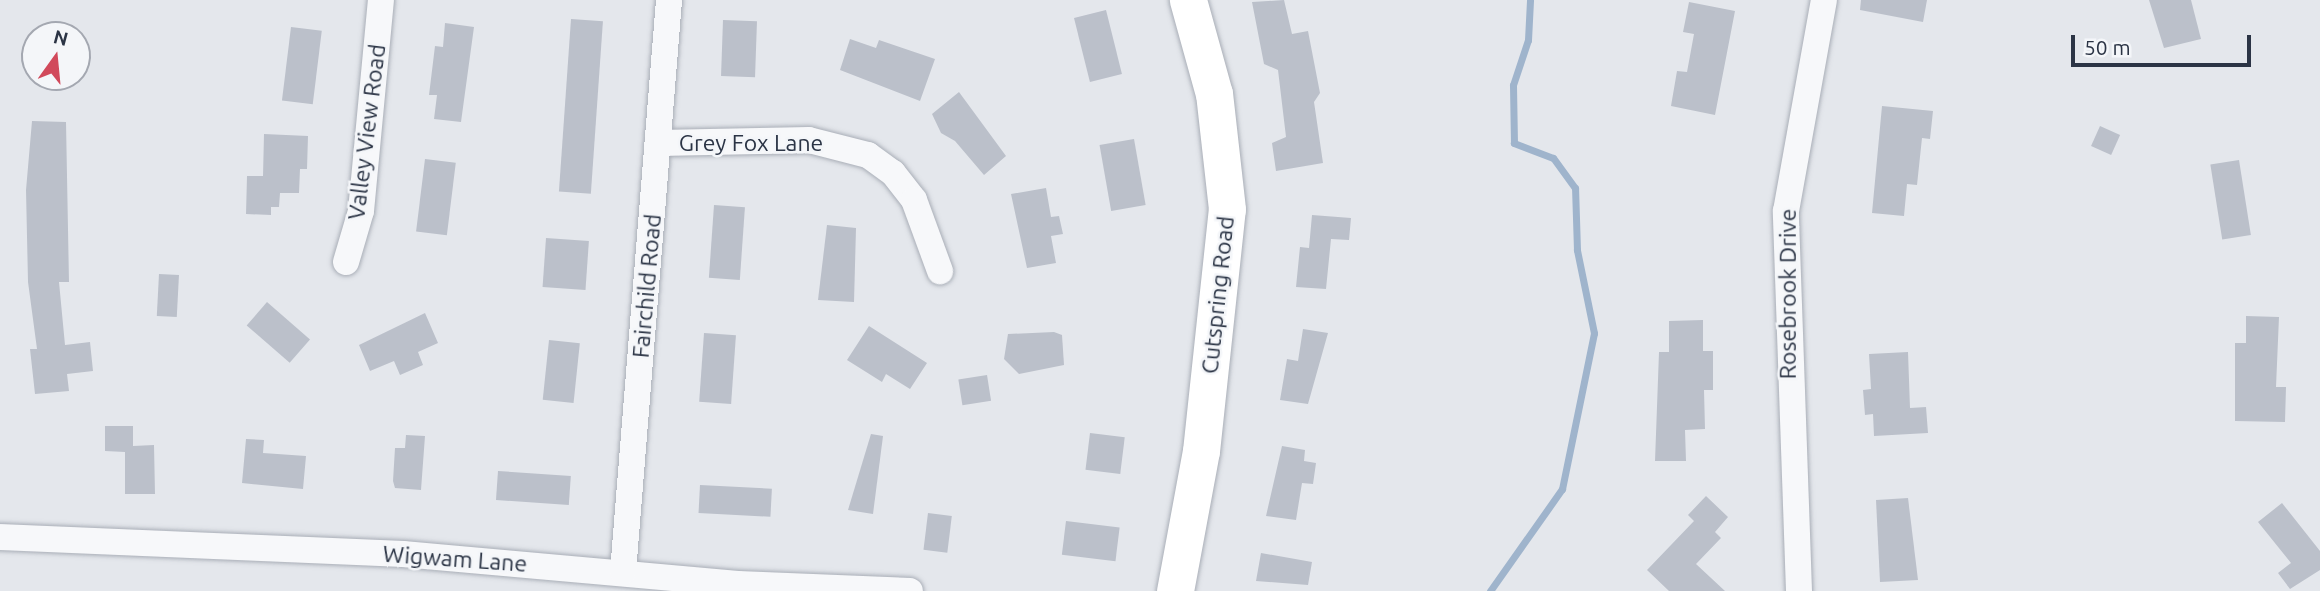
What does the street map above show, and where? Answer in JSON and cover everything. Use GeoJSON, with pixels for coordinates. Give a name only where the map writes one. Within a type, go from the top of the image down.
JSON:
{"type":"FeatureCollection","features":[{"type":"Feature","properties":{"kind":"street","name":"Valley View Road"},"geometry":{"type":"LineString","coordinates":[[346,262],[361,211],[381,0]]}},
{"type":"Feature","properties":{"kind":"street","name":"Fairchild Road"},"geometry":{"type":"LineString","coordinates":[[623,572],[669,0]]}},
{"type":"Feature","properties":{"kind":"street","name":"Cutspring Road"},"geometry":{"type":"LineString","coordinates":[[1175,591],[1201,451],[1227,209],[1214,94],[1188,0]]}},
{"type":"Feature","properties":{"kind":"street","name":"Rosebrook Drive"},"geometry":{"type":"LineString","coordinates":[[1799,591],[1786,211],[1825,0]]}},
{"type":"Feature","properties":{"kind":"street","name":"Grey Fox Lane"},"geometry":{"type":"LineString","coordinates":[[659,143],[809,140],[869,155],[893,173],[914,200],[940,271]]}},
{"type":"Feature","properties":{"kind":"street","name":"Wigwam Lane"},"geometry":{"type":"LineString","coordinates":[[0,537],[403,554],[796,588],[910,591]]}},
{"type":"Feature","properties":{"kind":"building"},"geometry":{"type":"Polygon","coordinates":[[[1284,0],[1292,34],[1308,31],[1320,93],[1314,102],[1323,163],[1276,171],[1272,143],[1286,137],[1278,70],[1264,64],[1252,2],[1284,0]]]}},
{"type":"Feature","properties":{"kind":"building"},"geometry":{"type":"Polygon","coordinates":[[[1861,0],[1927,0],[1923,22],[1860,10],[1861,0]]]}},
{"type":"Feature","properties":{"kind":"building"},"geometry":{"type":"Polygon","coordinates":[[[2149,0],[2191,0],[2201,39],[2164,48],[2149,0]]]}},
{"type":"Feature","properties":{"kind":"building"},"geometry":{"type":"Polygon","coordinates":[[[1689,2],[1735,11],[1715,115],[1671,106],[1677,71],[1687,72],[1694,34],[1683,32],[1689,2]]]}},
{"type":"Feature","properties":{"kind":"building"},"geometry":{"type":"Polygon","coordinates":[[[1106,10],[1122,74],[1090,82],[1074,18],[1106,10]]]}},
{"type":"Feature","properties":{"kind":"building"},"geometry":{"type":"Polygon","coordinates":[[[571,19],[603,21],[591,194],[559,192],[571,19]]]}},
{"type":"Feature","properties":{"kind":"building"},"geometry":{"type":"Polygon","coordinates":[[[723,20],[757,21],[755,77],[721,76],[723,20]]]}},
{"type":"Feature","properties":{"kind":"building"},"geometry":{"type":"Polygon","coordinates":[[[445,23],[474,27],[461,122],[434,119],[437,95],[429,95],[435,46],[443,47],[445,23]]]}},
{"type":"Feature","properties":{"kind":"building"},"geometry":{"type":"Polygon","coordinates":[[[291,27],[322,31],[313,104],[282,100],[291,27]]]}},
{"type":"Feature","properties":{"kind":"building"},"geometry":{"type":"Polygon","coordinates":[[[850,39],[876,48],[879,40],[935,59],[920,101],[840,70],[850,39]]]}},
{"type":"Feature","properties":{"kind":"building"},"geometry":{"type":"Polygon","coordinates":[[[959,92],[1006,156],[984,175],[955,141],[941,133],[932,114],[959,92]]]}},
{"type":"Feature","properties":{"kind":"building"},"geometry":{"type":"Polygon","coordinates":[[[1882,106],[1933,111],[1930,139],[1922,138],[1917,185],[1907,184],[1904,216],[1872,213],[1882,106]]]}},
{"type":"Feature","properties":{"kind":"building"},"geometry":{"type":"Polygon","coordinates":[[[32,121],[66,122],[69,282],[59,282],[65,345],[90,342],[93,371],[67,374],[69,391],[35,394],[30,349],[37,349],[28,282],[26,190],[32,121]]]}},
{"type":"Feature","properties":{"kind":"building"},"geometry":{"type":"Polygon","coordinates":[[[2100,126],[2120,135],[2111,155],[2091,146],[2100,126]]]}},
{"type":"Feature","properties":{"kind":"building"},"geometry":{"type":"Polygon","coordinates":[[[264,134],[308,136],[307,169],[300,169],[299,193],[280,193],[279,207],[271,207],[271,215],[246,214],[247,176],[263,176],[264,134]]]}},
{"type":"Feature","properties":{"kind":"building"},"geometry":{"type":"Polygon","coordinates":[[[1134,139],[1146,205],[1111,211],[1100,145],[1134,139]]]}},
{"type":"Feature","properties":{"kind":"building"},"geometry":{"type":"Polygon","coordinates":[[[425,159],[456,163],[447,235],[416,231],[425,159]]]}},
{"type":"Feature","properties":{"kind":"building"},"geometry":{"type":"Polygon","coordinates":[[[2239,160],[2251,235],[2222,240],[2210,165],[2239,160]]]}},
{"type":"Feature","properties":{"kind":"building"},"geometry":{"type":"Polygon","coordinates":[[[1046,188],[1051,217],[1059,216],[1063,234],[1051,236],[1056,263],[1027,268],[1011,194],[1046,188]]]}},
{"type":"Feature","properties":{"kind":"building"},"geometry":{"type":"Polygon","coordinates":[[[714,205],[745,207],[740,280],[709,278],[714,205]]]}},
{"type":"Feature","properties":{"kind":"building"},"geometry":{"type":"Polygon","coordinates":[[[1312,215],[1351,218],[1349,240],[1331,239],[1326,289],[1296,287],[1300,247],[1309,248],[1312,215]]]}},
{"type":"Feature","properties":{"kind":"building"},"geometry":{"type":"Polygon","coordinates":[[[827,225],[856,228],[854,302],[818,300],[827,225]]]}},
{"type":"Feature","properties":{"kind":"building"},"geometry":{"type":"Polygon","coordinates":[[[546,238],[589,241],[585,290],[543,287],[546,238]]]}},
{"type":"Feature","properties":{"kind":"building"},"geometry":{"type":"Polygon","coordinates":[[[159,274],[179,275],[177,317],[157,316],[159,274]]]}},
{"type":"Feature","properties":{"kind":"building"},"geometry":{"type":"Polygon","coordinates":[[[267,302],[310,339],[290,363],[247,325],[267,302]]]}},
{"type":"Feature","properties":{"kind":"building"},"geometry":{"type":"Polygon","coordinates":[[[425,313],[438,343],[418,352],[423,365],[400,375],[394,361],[370,371],[359,345],[425,313]]]}},
{"type":"Feature","properties":{"kind":"building"},"geometry":{"type":"Polygon","coordinates":[[[2246,316],[2279,317],[2276,387],[2286,387],[2285,422],[2235,421],[2235,343],[2246,343],[2246,316]]]}},
{"type":"Feature","properties":{"kind":"building"},"geometry":{"type":"Polygon","coordinates":[[[1703,320],[1703,351],[1713,351],[1713,390],[1704,390],[1705,429],[1685,430],[1686,461],[1655,461],[1659,352],[1669,352],[1669,321],[1703,320]]]}},
{"type":"Feature","properties":{"kind":"building"},"geometry":{"type":"Polygon","coordinates":[[[869,326],[927,363],[910,389],[886,374],[882,382],[847,360],[869,326]]]}},
{"type":"Feature","properties":{"kind":"building"},"geometry":{"type":"Polygon","coordinates":[[[1303,329],[1328,333],[1308,404],[1280,400],[1287,359],[1298,361],[1303,329]]]}},
{"type":"Feature","properties":{"kind":"building"},"geometry":{"type":"Polygon","coordinates":[[[1054,332],[1062,335],[1064,365],[1019,374],[1004,359],[1008,334],[1054,332]]]}},
{"type":"Feature","properties":{"kind":"building"},"geometry":{"type":"Polygon","coordinates":[[[704,333],[736,335],[731,404],[699,402],[704,333]]]}},
{"type":"Feature","properties":{"kind":"building"},"geometry":{"type":"Polygon","coordinates":[[[549,340],[580,343],[574,403],[543,400],[549,340]]]}},
{"type":"Feature","properties":{"kind":"building"},"geometry":{"type":"Polygon","coordinates":[[[1908,352],[1910,408],[1926,407],[1928,433],[1874,436],[1873,414],[1865,415],[1863,390],[1871,389],[1869,354],[1908,352]]]}},
{"type":"Feature","properties":{"kind":"building"},"geometry":{"type":"Polygon","coordinates":[[[987,375],[991,401],[962,405],[958,380],[987,375]]]}},
{"type":"Feature","properties":{"kind":"building"},"geometry":{"type":"Polygon","coordinates":[[[105,426],[133,426],[133,446],[154,445],[155,494],[125,494],[125,452],[105,451],[105,426]]]}},
{"type":"Feature","properties":{"kind":"building"},"geometry":{"type":"Polygon","coordinates":[[[1090,433],[1125,437],[1120,474],[1085,470],[1090,433]]]}},
{"type":"Feature","properties":{"kind":"building"},"geometry":{"type":"Polygon","coordinates":[[[871,434],[883,436],[873,514],[848,510],[871,434]]]}},
{"type":"Feature","properties":{"kind":"building"},"geometry":{"type":"Polygon","coordinates":[[[406,435],[425,436],[421,490],[395,488],[393,481],[395,448],[405,448],[406,435]]]}},
{"type":"Feature","properties":{"kind":"building"},"geometry":{"type":"Polygon","coordinates":[[[246,439],[264,440],[263,453],[306,456],[303,489],[242,483],[246,439]]]}},
{"type":"Feature","properties":{"kind":"building"},"geometry":{"type":"Polygon","coordinates":[[[1282,446],[1305,450],[1304,461],[1316,463],[1313,484],[1302,483],[1296,520],[1266,516],[1282,446]]]}},
{"type":"Feature","properties":{"kind":"building"},"geometry":{"type":"Polygon","coordinates":[[[498,471],[571,476],[569,505],[496,500],[498,471]]]}},
{"type":"Feature","properties":{"kind":"building"},"geometry":{"type":"Polygon","coordinates":[[[700,485],[772,489],[770,517],[699,513],[700,485]]]}},
{"type":"Feature","properties":{"kind":"building"},"geometry":{"type":"Polygon","coordinates":[[[1706,496],[1728,517],[1715,532],[1721,538],[1696,564],[1725,591],[1669,591],[1647,570],[1694,521],[1688,515],[1706,496]]]}},
{"type":"Feature","properties":{"kind":"building"},"geometry":{"type":"Polygon","coordinates":[[[1908,498],[1918,580],[1880,582],[1876,500],[1908,498]]]}},
{"type":"Feature","properties":{"kind":"building"},"geometry":{"type":"Polygon","coordinates":[[[2282,503],[2320,551],[2320,570],[2290,589],[2278,573],[2291,563],[2258,522],[2282,503]]]}},
{"type":"Feature","properties":{"kind":"building"},"geometry":{"type":"Polygon","coordinates":[[[928,513],[952,516],[947,553],[923,550],[928,513]]]}},
{"type":"Feature","properties":{"kind":"building"},"geometry":{"type":"Polygon","coordinates":[[[1066,521],[1120,528],[1115,561],[1062,555],[1066,521]]]}},
{"type":"Feature","properties":{"kind":"building"},"geometry":{"type":"Polygon","coordinates":[[[1261,553],[1312,562],[1308,585],[1256,581],[1261,553]]]}},
{"type":"Feature","properties":{"kind":"waterway"},"geometry":{"type":"LineString","coordinates":[[1490,591],[1562,489],[1594,333],[1577,250],[1575,188],[1553,158],[1514,143],[1513,85],[1528,40],[1530,0]]}}]}
